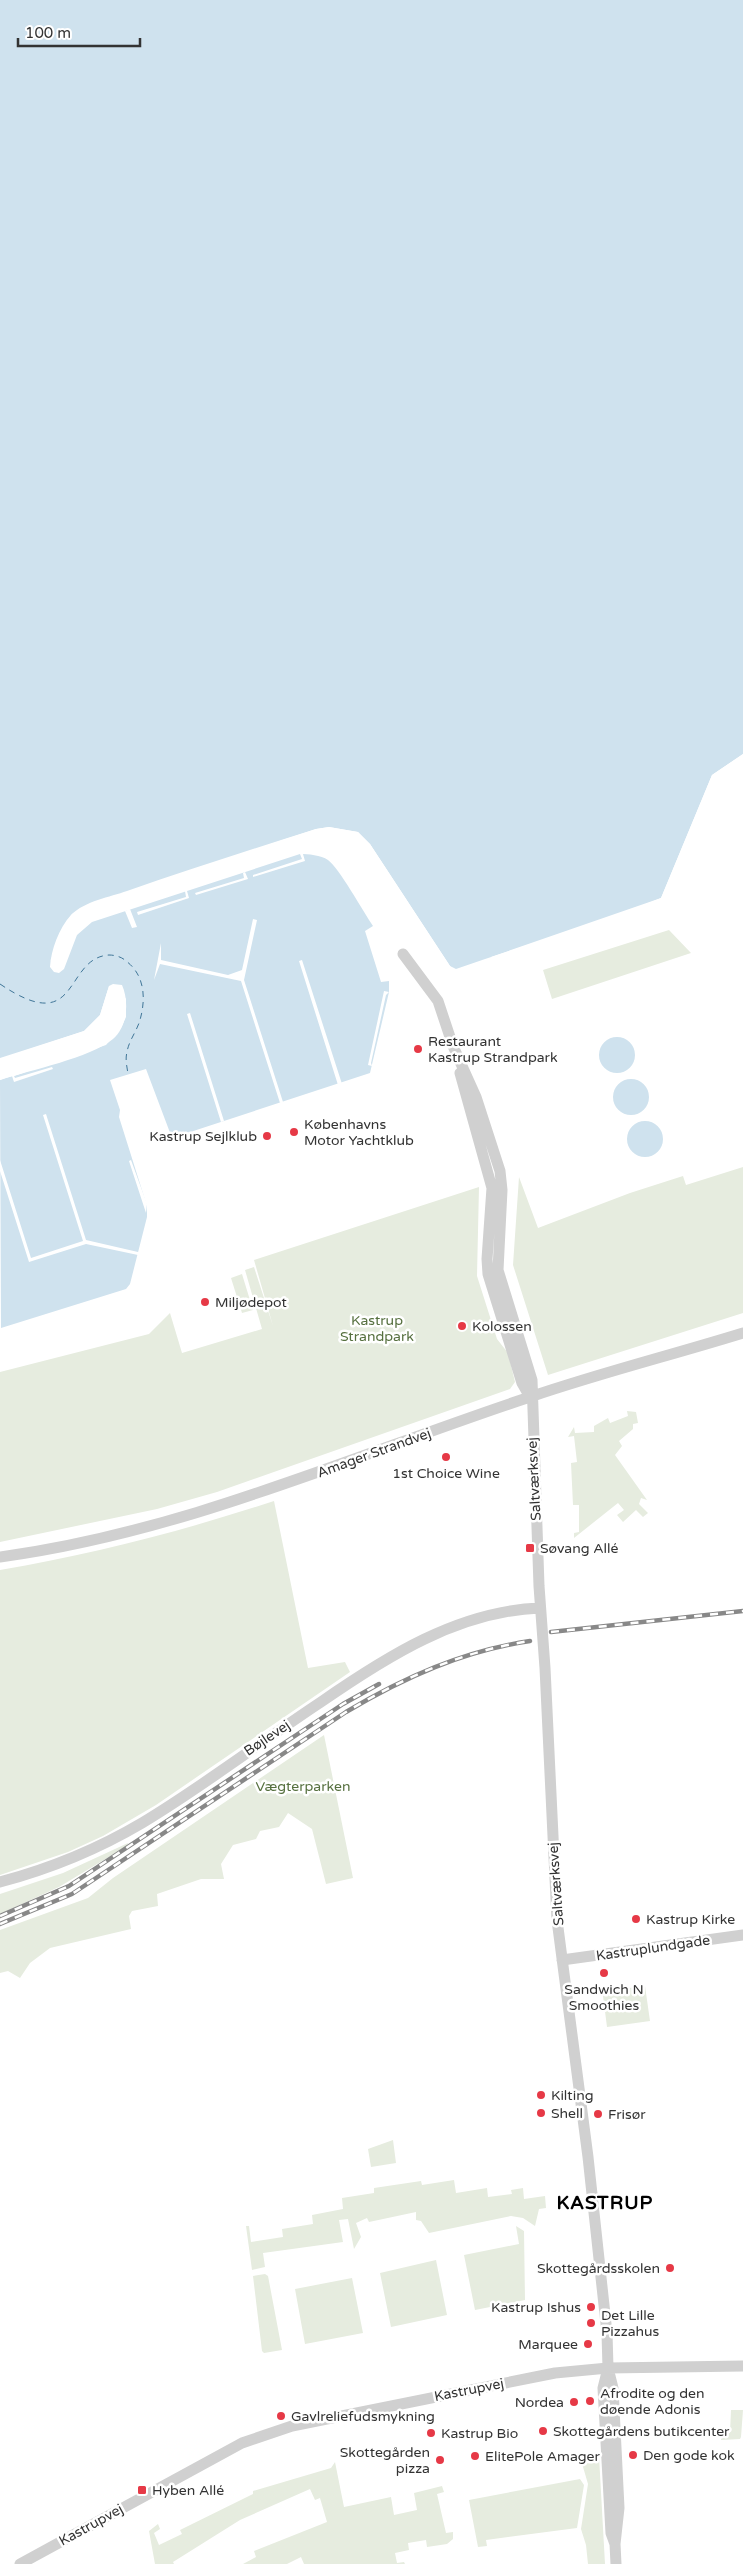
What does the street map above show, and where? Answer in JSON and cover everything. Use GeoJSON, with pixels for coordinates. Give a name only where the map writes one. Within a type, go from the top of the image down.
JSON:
{"type":"FeatureCollection","features":[{"type":"Feature","properties":{"kind":"street"},"geometry":{"type":"LineString","coordinates":[[403,954],[438,1001],[453,1046],[476,1097],[500,1171],[502,1190],[498,1270],[532,1380],[530,1397]]}},
{"type":"Feature","properties":{"kind":"street","name":"Amager Strandvej"},"geometry":{"type":"LineString","coordinates":[[0,1557],[133,1531],[211,1509],[530,1397],[743,1333]]}},
{"type":"Feature","properties":{"kind":"street","name":"Saltværksvej"},"geometry":{"type":"LineString","coordinates":[[530,1397],[557,1920],[588,2158],[607,2333],[608,2368],[603,2388],[611,2533],[615,2544],[616,2564]]}},
{"type":"Feature","properties":{"kind":"street","name":"Bøjlevej"},"geometry":{"type":"LineString","coordinates":[[0,1882],[73,1858],[142,1823],[356,1678],[418,1642],[467,1621],[516,1609],[540,1608]]}},
{"type":"Feature","properties":{"kind":"street","name":"Kastruplundgade"},"geometry":{"type":"LineString","coordinates":[[562,1960],[743,1935]]}},
{"type":"Feature","properties":{"kind":"street","name":"Kastrupvej"},"geometry":{"type":"LineString","coordinates":[[20,2564],[179,2476],[242,2443],[266,2433],[555,2373],[608,2368],[743,2366]]}},
{"type":"Feature","properties":{"kind":"green space"},"geometry":{"type":"Polygon","coordinates":[[[669,930],[691,953],[552,999],[543,970],[669,930]]]}},
{"type":"Feature","properties":{"kind":"green space"},"geometry":{"type":"Polygon","coordinates":[[[743,1167],[743,1313],[548,1375],[513,1265],[519,1177],[538,1228],[630,1193],[683,1176],[686,1185],[743,1167]]]}},
{"type":"Feature","properties":{"kind":"green space","name":"Kastrup Strandpark"},"geometry":{"type":"Polygon","coordinates":[[[479,1187],[477,1276],[497,1339],[508,1353],[515,1382],[510,1389],[217,1492],[157,1509],[0,1542],[0,1372],[149,1334],[170,1313],[182,1353],[262,1329],[245,1270],[254,1267],[273,1326],[254,1260],[479,1187]]]}},
{"type":"Feature","properties":{"kind":"green space"},"geometry":{"type":"Polygon","coordinates":[[[242,1274],[253,1310],[242,1313],[231,1278],[242,1274]]]}},
{"type":"Feature","properties":{"kind":"green space"},"geometry":{"type":"Polygon","coordinates":[[[627,1411],[636,1412],[638,1423],[633,1424],[633,1429],[619,1441],[622,1446],[615,1455],[647,1500],[641,1498],[639,1504],[648,1513],[643,1517],[636,1510],[623,1522],[617,1515],[624,1510],[618,1503],[574,1538],[574,1533],[579,1532],[579,1505],[573,1505],[571,1463],[577,1462],[574,1436],[568,1437],[574,1427],[575,1433],[594,1432],[594,1426],[608,1418],[610,1423],[628,1416],[627,1411]]]}},
{"type":"Feature","properties":{"kind":"green space"},"geometry":{"type":"Polygon","coordinates":[[[274,1501],[308,1668],[345,1662],[350,1672],[156,1805],[103,1836],[68,1852],[0,1875],[0,1570],[70,1557],[138,1541],[274,1501]]]}},
{"type":"Feature","properties":{"kind":"green space","name":"Vægterparken"},"geometry":{"type":"Polygon","coordinates":[[[324,1735],[353,1878],[326,1884],[312,1829],[288,1813],[279,1827],[260,1831],[256,1839],[233,1845],[221,1864],[224,1879],[201,1879],[157,1894],[158,1906],[132,1911],[129,1916],[131,1929],[50,1948],[30,1963],[20,1978],[8,1971],[0,1973],[0,1930],[88,1898],[113,1878],[324,1735]]]}},
{"type":"Feature","properties":{"kind":"green space"},"geometry":{"type":"Polygon","coordinates":[[[128,1843],[127,1846],[59,1887],[0,1914],[0,1894],[63,1873],[128,1843]]]}},
{"type":"Feature","properties":{"kind":"green space"},"geometry":{"type":"Polygon","coordinates":[[[645,1986],[650,2021],[607,2027],[603,1996],[606,1991],[645,1986]]]}},
{"type":"Feature","properties":{"kind":"green space"},"geometry":{"type":"Polygon","coordinates":[[[393,2140],[396,2163],[371,2167],[368,2149],[393,2140]]]}},
{"type":"Feature","properties":{"kind":"green space"},"geometry":{"type":"Polygon","coordinates":[[[454,2180],[456,2193],[487,2188],[488,2197],[512,2194],[511,2190],[523,2188],[524,2199],[545,2196],[546,2208],[539,2209],[535,2226],[523,2218],[511,2216],[429,2233],[421,2221],[416,2220],[416,2212],[369,2222],[367,2218],[356,2223],[361,2237],[354,2249],[348,2219],[339,2220],[343,2242],[263,2253],[265,2267],[252,2270],[246,2226],[249,2226],[251,2242],[283,2237],[282,2229],[313,2224],[312,2215],[343,2209],[342,2198],[374,2193],[374,2188],[421,2181],[422,2185],[454,2180]]]}},
{"type":"Feature","properties":{"kind":"green space"},"geometry":{"type":"Polygon","coordinates":[[[516,2226],[524,2231],[525,2300],[475,2310],[464,2255],[519,2244],[516,2226]]]}},
{"type":"Feature","properties":{"kind":"green space"},"geometry":{"type":"Polygon","coordinates":[[[436,2260],[447,2315],[391,2327],[380,2273],[436,2260]]]}},
{"type":"Feature","properties":{"kind":"green space"},"geometry":{"type":"Polygon","coordinates":[[[265,2274],[268,2276],[282,2350],[264,2353],[262,2351],[253,2276],[265,2274]]]}},
{"type":"Feature","properties":{"kind":"green space"},"geometry":{"type":"Polygon","coordinates":[[[352,2278],[363,2333],[305,2344],[295,2289],[352,2278]]]}},
{"type":"Feature","properties":{"kind":"green space"},"geometry":{"type":"Polygon","coordinates":[[[731,2410],[743,2410],[741,2437],[740,2439],[721,2440],[722,2433],[730,2433],[731,2410]]]}},
{"type":"Feature","properties":{"kind":"green space"},"geometry":{"type":"Polygon","coordinates":[[[599,2456],[605,2564],[588,2564],[586,2545],[581,2529],[588,2484],[581,2460],[599,2456]]]}},
{"type":"Feature","properties":{"kind":"green space"},"geometry":{"type":"Polygon","coordinates":[[[335,2462],[344,2507],[391,2497],[394,2515],[417,2510],[414,2493],[442,2486],[444,2492],[437,2494],[446,2533],[453,2532],[453,2539],[447,2544],[427,2547],[426,2540],[408,2543],[409,2550],[395,2553],[397,2563],[404,2562],[405,2564],[304,2564],[301,2557],[287,2564],[243,2564],[256,2557],[254,2551],[327,2522],[320,2498],[315,2500],[310,2489],[240,2520],[173,2562],[174,2564],[155,2564],[149,2531],[158,2524],[160,2529],[154,2533],[159,2545],[182,2534],[180,2530],[253,2494],[253,2491],[331,2468],[335,2462]]]}},
{"type":"Feature","properties":{"kind":"green space"},"geometry":{"type":"Polygon","coordinates":[[[580,2479],[584,2485],[577,2528],[486,2540],[487,2546],[478,2547],[469,2500],[580,2479]]]}},
{"type":"Feature","properties":{"kind":"water"},"geometry":{"type":"Polygon","coordinates":[[[0,0],[743,0],[743,754],[712,775],[661,898],[585,926],[456,969],[450,966],[370,844],[358,832],[329,827],[316,829],[198,867],[98,900],[77,910],[67,920],[56,940],[50,967],[54,972],[59,973],[64,969],[77,935],[92,922],[300,854],[318,856],[325,858],[333,865],[373,926],[365,931],[381,982],[389,981],[389,992],[370,1073],[172,1138],[146,1069],[110,1080],[120,1110],[119,1117],[147,1206],[147,1217],[130,1284],[126,1289],[1,1328],[0,1080],[75,1058],[103,1046],[118,1034],[122,1027],[126,1013],[126,998],[122,985],[113,984],[109,986],[100,1015],[84,1031],[0,1059],[0,0]]]}},
{"type":"Feature","properties":{"kind":"water"},"geometry":{"type":"Polygon","coordinates":[[[617,1037],[624,1038],[630,1042],[634,1048],[634,1062],[630,1068],[624,1072],[617,1073],[610,1072],[604,1068],[600,1062],[599,1055],[600,1048],[604,1042],[610,1038],[617,1037]]]}},
{"type":"Feature","properties":{"kind":"water"},"geometry":{"type":"Polygon","coordinates":[[[631,1079],[638,1080],[644,1084],[648,1090],[648,1104],[644,1110],[638,1114],[631,1115],[624,1114],[618,1110],[614,1104],[613,1097],[614,1090],[618,1084],[624,1080],[631,1079]]]}},
{"type":"Feature","properties":{"kind":"water"},"geometry":{"type":"Polygon","coordinates":[[[645,1121],[652,1122],[658,1126],[662,1132],[662,1146],[658,1152],[652,1156],[645,1157],[638,1156],[632,1152],[628,1146],[627,1139],[628,1132],[632,1126],[638,1122],[645,1121]]]}},
{"type":"Feature","properties":{"kind":"pier"},"geometry":{"type":"Polygon","coordinates":[[[743,754],[743,757],[714,776],[663,899],[628,914],[492,959],[491,957],[661,898],[712,775],[743,754]]]}},
{"type":"Feature","properties":{"kind":"pier"},"geometry":{"type":"Polygon","coordinates":[[[329,827],[358,832],[370,844],[450,966],[456,972],[448,967],[368,846],[356,834],[329,829],[317,831],[88,907],[74,916],[65,928],[50,962],[63,927],[72,914],[87,905],[316,829],[329,827]]]}},
{"type":"Feature","properties":{"kind":"pier"},"geometry":{"type":"Polygon","coordinates":[[[300,854],[303,854],[305,861],[253,877],[253,875],[302,859],[300,854]]]}},
{"type":"Feature","properties":{"kind":"pier"},"geometry":{"type":"Polygon","coordinates":[[[245,872],[248,879],[196,895],[195,893],[244,878],[243,873],[245,872]]]}},
{"type":"Feature","properties":{"kind":"pier"},"geometry":{"type":"Polygon","coordinates":[[[185,891],[187,891],[189,898],[138,915],[137,912],[186,897],[185,891]]]}},
{"type":"Feature","properties":{"kind":"pier"},"geometry":{"type":"Polygon","coordinates":[[[130,909],[137,927],[132,928],[125,911],[130,909]]]}},
{"type":"Feature","properties":{"kind":"pier"},"geometry":{"type":"Polygon","coordinates":[[[253,919],[257,920],[244,980],[283,1102],[280,1103],[241,981],[160,964],[154,980],[161,943],[161,960],[228,975],[242,970],[253,919]]]}},
{"type":"Feature","properties":{"kind":"pier"},"geometry":{"type":"Polygon","coordinates":[[[302,960],[342,1084],[338,1085],[299,961],[302,960]]]}},
{"type":"Feature","properties":{"kind":"pier"},"geometry":{"type":"Polygon","coordinates":[[[109,986],[108,1005],[103,1016],[85,1033],[0,1061],[0,1058],[84,1031],[100,1015],[109,986]]]}},
{"type":"Feature","properties":{"kind":"pier"},"geometry":{"type":"Polygon","coordinates":[[[384,991],[389,992],[386,995],[371,1063],[372,1066],[368,1065],[384,991]]]}},
{"type":"Feature","properties":{"kind":"pier"},"geometry":{"type":"Polygon","coordinates":[[[123,994],[126,999],[126,1017],[121,1028],[106,1045],[14,1076],[15,1078],[52,1067],[53,1069],[14,1082],[12,1076],[0,1080],[0,1077],[105,1043],[119,1027],[123,1016],[123,994]]]}},
{"type":"Feature","properties":{"kind":"pier"},"geometry":{"type":"Polygon","coordinates":[[[190,1013],[224,1121],[221,1122],[187,1014],[190,1013]]]}},
{"type":"Feature","properties":{"kind":"pier"},"geometry":{"type":"Polygon","coordinates":[[[46,1114],[86,1240],[138,1252],[138,1255],[86,1244],[29,1262],[0,1171],[0,1160],[31,1258],[83,1241],[43,1115],[46,1114]]]}},
{"type":"Feature","properties":{"kind":"pier"},"geometry":{"type":"Polygon","coordinates":[[[131,1160],[147,1204],[146,1213],[129,1161],[131,1160]]]}},
{"type":"Feature","properties":{"kind":"ferry route"},"geometry":{"type":"LineString","coordinates":[[0,984],[26,999],[45,1003],[58,1000],[68,991],[94,959],[109,955],[118,956],[124,960],[137,973],[143,996],[140,1020],[129,1043],[126,1055],[128,1074]]}},
{"type":"Feature","properties":{"kind":"railway"},"geometry":{"type":"LineString","coordinates":[[551,1632],[743,1611]]}},
{"type":"Feature","properties":{"kind":"railway"},"geometry":{"type":"LineString","coordinates":[[0,1924],[72,1894],[368,1699],[435,1667],[481,1651],[530,1641]]}},
{"type":"Feature","properties":{"kind":"railway"},"geometry":{"type":"LineString","coordinates":[[0,1916],[69,1886],[343,1704],[379,1684]]}},
{"type":"Feature","properties":{"kind":"place","name":"Restaurant Kastrup Strandpark"},"geometry":{"type":"Point","coordinates":[418,1049]}},
{"type":"Feature","properties":{"kind":"place","name":"Københavns Motor Yachtklub"},"geometry":{"type":"Point","coordinates":[294,1132]}},
{"type":"Feature","properties":{"kind":"place","name":"Kastrup Sejlklub"},"geometry":{"type":"Point","coordinates":[267,1136]}},
{"type":"Feature","properties":{"kind":"place","name":"Miljødepot"},"geometry":{"type":"Point","coordinates":[205,1302]}},
{"type":"Feature","properties":{"kind":"place","name":"Kolossen"},"geometry":{"type":"Point","coordinates":[462,1326]}},
{"type":"Feature","properties":{"kind":"place","name":"1st Choice Wine"},"geometry":{"type":"Point","coordinates":[446,1457]}},
{"type":"Feature","properties":{"kind":"place","name":"Søvang Allé"},"geometry":{"type":"Point","coordinates":[530,1548]}},
{"type":"Feature","properties":{"kind":"place","name":"Kastrup Kirke"},"geometry":{"type":"Point","coordinates":[636,1919]}},
{"type":"Feature","properties":{"kind":"place","name":"Sandwich N Smoothies"},"geometry":{"type":"Point","coordinates":[604,1973]}},
{"type":"Feature","properties":{"kind":"place","name":"Kilting"},"geometry":{"type":"Point","coordinates":[541,2095]}},
{"type":"Feature","properties":{"kind":"place","name":"Shell"},"geometry":{"type":"Point","coordinates":[541,2113]}},
{"type":"Feature","properties":{"kind":"place","name":"Frisør"},"geometry":{"type":"Point","coordinates":[598,2114]}},
{"type":"Feature","properties":{"kind":"place","name":"Skottegårdsskolen"},"geometry":{"type":"Point","coordinates":[670,2268]}},
{"type":"Feature","properties":{"kind":"place","name":"Kastrup Ishus"},"geometry":{"type":"Point","coordinates":[591,2307]}},
{"type":"Feature","properties":{"kind":"place","name":"Det Lille Pizzahus"},"geometry":{"type":"Point","coordinates":[591,2323]}},
{"type":"Feature","properties":{"kind":"place","name":"Marquee"},"geometry":{"type":"Point","coordinates":[588,2344]}},
{"type":"Feature","properties":{"kind":"place","name":"Afrodite og den døende Adonis"},"geometry":{"type":"Point","coordinates":[590,2401]}},
{"type":"Feature","properties":{"kind":"place","name":"Nordea"},"geometry":{"type":"Point","coordinates":[574,2402]}},
{"type":"Feature","properties":{"kind":"place","name":"Gavlreliefudsmykning"},"geometry":{"type":"Point","coordinates":[281,2416]}},
{"type":"Feature","properties":{"kind":"place","name":"Skottegårdens butikcenter"},"geometry":{"type":"Point","coordinates":[543,2431]}},
{"type":"Feature","properties":{"kind":"place","name":"Kastrup Bio"},"geometry":{"type":"Point","coordinates":[431,2433]}},
{"type":"Feature","properties":{"kind":"place","name":"Den gode kok"},"geometry":{"type":"Point","coordinates":[633,2455]}},
{"type":"Feature","properties":{"kind":"place","name":"ElitePole Amager"},"geometry":{"type":"Point","coordinates":[475,2456]}},
{"type":"Feature","properties":{"kind":"place","name":"Skottegården pizza"},"geometry":{"type":"Point","coordinates":[440,2460]}},
{"type":"Feature","properties":{"kind":"place","name":"Hyben Allé"},"geometry":{"type":"Point","coordinates":[142,2490]}},
{"type":"Feature","properties":{"kind":"district","name":"KASTRUP"},"geometry":{"type":"Point","coordinates":[605,2203]}}]}
